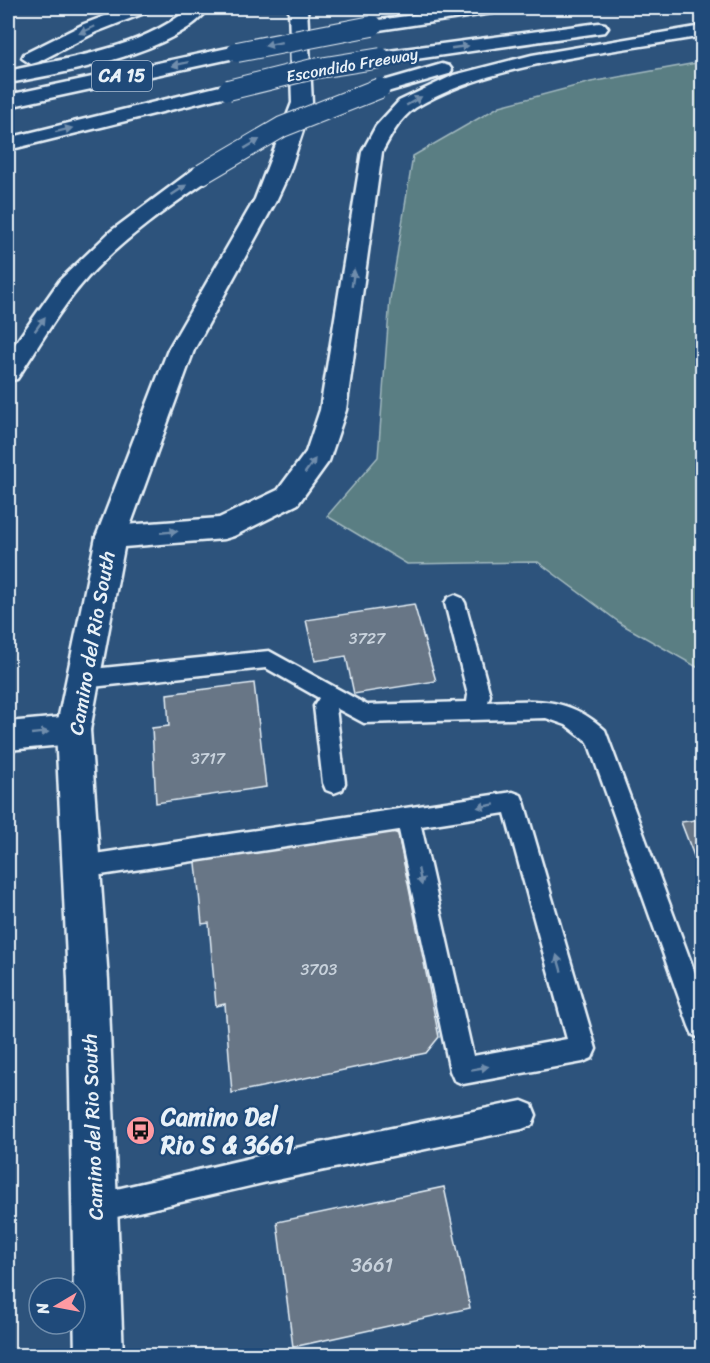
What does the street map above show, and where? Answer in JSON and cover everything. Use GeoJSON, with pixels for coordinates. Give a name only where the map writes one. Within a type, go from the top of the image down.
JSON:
{"type":"FeatureCollection","features":[{"type":"Feature","properties":{"kind":"main road"},"geometry":{"type":"LineString","coordinates":[[8,71],[90,28],[141,8]]}},
{"type":"Feature","properties":{"kind":"main road"},"geometry":{"type":"LineString","coordinates":[[8,76],[136,45],[182,24],[200,8]]}},
{"type":"Feature","properties":{"kind":"main road","name":"Camino del Rio South"},"geometry":{"type":"LineString","coordinates":[[99,1356],[88,980],[73,730],[111,537],[181,350],[278,172],[302,103],[298,8]]}},
{"type":"Feature","properties":{"kind":"main road","name":"Escondido Freeway"},"geometry":{"type":"LineString","coordinates":[[8,100],[299,39],[493,8]]}},
{"type":"Feature","properties":{"kind":"main road","name":"Escondido Freeway"},"geometry":{"type":"LineString","coordinates":[[8,144],[314,69],[628,25],[702,18]]}},
{"type":"Feature","properties":{"kind":"main road"},"geometry":{"type":"LineString","coordinates":[[111,537],[224,528],[288,497],[319,454],[333,410],[372,152],[383,130],[406,105],[461,79],[543,59],[702,31]]}},
{"type":"Feature","properties":{"kind":"main road"},"geometry":{"type":"LineString","coordinates":[[8,373],[38,324],[92,260],[148,211],[202,174],[282,127],[380,88],[473,62],[571,44],[678,35]]}},
{"type":"Feature","properties":{"kind":"main road"},"geometry":{"type":"LineString","coordinates":[[8,736],[73,730]]}},
{"type":"Feature","properties":{"kind":"lane"},"geometry":{"type":"LineString","coordinates":[[455,603],[479,695],[476,711]]}},
{"type":"Feature","properties":{"kind":"lane"},"geometry":{"type":"LineString","coordinates":[[83,678],[268,659],[364,714],[546,709],[566,712],[597,737],[702,1026]]}},
{"type":"Feature","properties":{"kind":"lane"},"geometry":{"type":"LineString","coordinates":[[333,696],[325,706],[334,783]]}},
{"type":"Feature","properties":{"kind":"lane"},"geometry":{"type":"LineString","coordinates":[[81,867],[513,802],[583,1049],[463,1071],[408,819]]}},
{"type":"Feature","properties":{"kind":"lane"},"geometry":{"type":"LineString","coordinates":[[95,1208],[267,1168],[522,1115]]}},
{"type":"Feature","properties":{"kind":"green space"},"geometry":{"type":"Polygon","coordinates":[[[702,62],[702,670],[623,625],[538,562],[407,564],[327,516],[378,457],[390,299],[413,156],[500,106],[591,82],[702,62]]]}},
{"type":"Feature","properties":{"kind":"building"},"geometry":{"type":"Polygon","coordinates":[[[414,604],[436,681],[354,694],[346,656],[315,661],[306,620],[414,604]]]}},
{"type":"Feature","properties":{"kind":"building"},"geometry":{"type":"Polygon","coordinates":[[[254,683],[266,787],[156,803],[152,728],[169,726],[167,694],[254,683]]]}},
{"type":"Feature","properties":{"kind":"building"},"geometry":{"type":"Polygon","coordinates":[[[702,819],[702,877],[681,822],[702,819]]]}},
{"type":"Feature","properties":{"kind":"building"},"geometry":{"type":"Polygon","coordinates":[[[380,826],[398,834],[439,1037],[426,1053],[232,1093],[225,1004],[216,1006],[209,923],[202,924],[196,863],[200,857],[380,826]]]}},
{"type":"Feature","properties":{"kind":"building"},"geometry":{"type":"Polygon","coordinates":[[[444,1187],[470,1308],[293,1347],[277,1222],[444,1187]]]}},
{"type":"Feature","properties":{"kind":"place","name":"Camino Del Rio S & 3661"},"geometry":{"type":"Point","coordinates":[140,1131]}}]}
